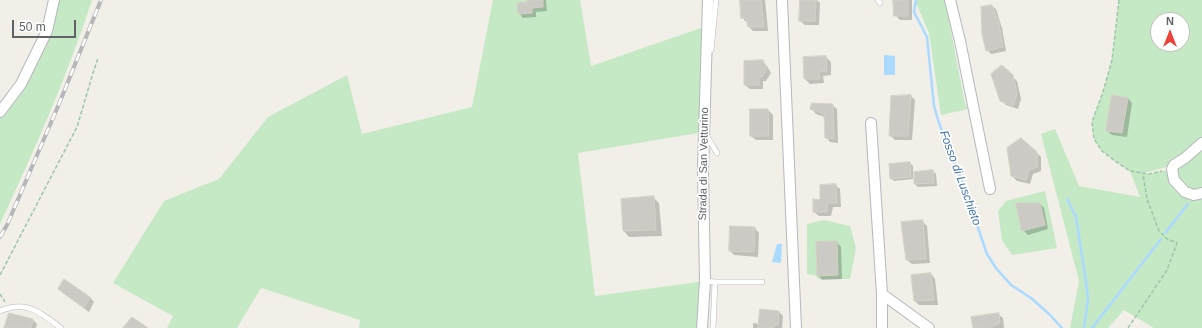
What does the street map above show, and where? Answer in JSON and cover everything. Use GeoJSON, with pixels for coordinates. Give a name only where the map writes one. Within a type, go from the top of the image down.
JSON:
{"type":"FeatureCollection","features":[{"type":"Feature","properties":{"kind":"street"},"geometry":{"type":"LineString","coordinates":[[0,112],[21,84],[47,31],[54,0]]}},
{"type":"Feature","properties":{"kind":"street","name":"Strada di San Vetturino"},"geometry":{"type":"LineString","coordinates":[[702,328],[704,281],[703,170],[708,0]]}},
{"type":"Feature","properties":{"kind":"street"},"geometry":{"type":"LineString","coordinates":[[782,0],[796,328]]}},
{"type":"Feature","properties":{"kind":"street"},"geometry":{"type":"LineString","coordinates":[[950,0],[990,189]]}},
{"type":"Feature","properties":{"kind":"street"},"geometry":{"type":"LineString","coordinates":[[871,123],[882,294],[882,328]]}},
{"type":"Feature","properties":{"kind":"street"},"geometry":{"type":"LineString","coordinates":[[1202,143],[1186,158],[1174,165],[1172,169],[1174,180],[1185,192],[1194,195],[1202,193]]}},
{"type":"Feature","properties":{"kind":"street"},"geometry":{"type":"LineString","coordinates":[[882,294],[929,328]]}},
{"type":"Feature","properties":{"kind":"lane"},"geometry":{"type":"LineString","coordinates":[[716,0],[704,132],[717,153]]}},
{"type":"Feature","properties":{"kind":"lane"},"geometry":{"type":"LineString","coordinates":[[704,281],[762,282]]}},
{"type":"Feature","properties":{"kind":"lane"},"geometry":{"type":"LineString","coordinates":[[713,328],[715,282]]}},
{"type":"Feature","properties":{"kind":"lane"},"geometry":{"type":"LineString","coordinates":[[0,311],[8,308],[27,307],[40,312],[61,328]]}},
{"type":"Feature","properties":{"kind":"path"},"geometry":{"type":"LineString","coordinates":[[1119,0],[1112,60],[1103,92],[1092,122],[1094,139],[1102,151],[1130,171],[1149,174],[1172,169]]}},
{"type":"Feature","properties":{"kind":"path"},"geometry":{"type":"LineString","coordinates":[[0,275],[77,127],[98,58]]}},
{"type":"Feature","properties":{"kind":"path"},"geometry":{"type":"LineString","coordinates":[[1128,328],[1167,270],[1177,243],[1167,239],[1159,231],[1147,199],[1143,173]]}},
{"type":"Feature","properties":{"kind":"path"},"geometry":{"type":"LineString","coordinates":[[0,294],[8,308]]}},
{"type":"Feature","properties":{"kind":"green space"},"geometry":{"type":"Polygon","coordinates":[[[54,0],[92,0],[72,57],[49,114],[0,224],[0,112],[21,84],[54,0]]]}},
{"type":"Feature","properties":{"kind":"green space"},"geometry":{"type":"Polygon","coordinates":[[[493,0],[580,0],[591,66],[707,26],[704,132],[578,153],[595,296],[705,281],[702,328],[359,328],[360,320],[261,288],[237,328],[167,328],[173,316],[113,283],[164,201],[219,179],[268,117],[347,75],[362,134],[472,107],[493,0]]]}},
{"type":"Feature","properties":{"kind":"green space"},"geometry":{"type":"Polygon","coordinates":[[[915,0],[945,0],[965,104],[968,109],[941,115],[929,33],[915,0]]]}},
{"type":"Feature","properties":{"kind":"green space"},"geometry":{"type":"Polygon","coordinates":[[[1119,0],[1202,0],[1202,328],[1154,328],[1124,310],[1108,328],[1070,328],[1079,281],[1041,134],[1055,129],[1079,186],[1140,197],[1130,171],[1102,151],[1094,139],[1092,122],[1103,92],[1112,60],[1119,0]],[[1174,165],[1144,173],[1149,174],[1172,169],[1174,165]]]}},
{"type":"Feature","properties":{"kind":"green space"},"geometry":{"type":"Polygon","coordinates":[[[1045,191],[1057,248],[1012,255],[1002,240],[998,211],[1006,201],[1045,191]]]}},
{"type":"Feature","properties":{"kind":"green space"},"geometry":{"type":"Polygon","coordinates":[[[824,220],[850,226],[856,248],[850,279],[818,279],[817,276],[807,274],[807,224],[824,220]]]}},
{"type":"Feature","properties":{"kind":"water"},"geometry":{"type":"Polygon","coordinates":[[[884,55],[895,56],[895,75],[884,75],[884,55]]]}},
{"type":"Feature","properties":{"kind":"water"},"geometry":{"type":"Polygon","coordinates":[[[777,244],[782,244],[781,263],[772,262],[777,244]]]}},
{"type":"Feature","properties":{"kind":"building"},"geometry":{"type":"Polygon","coordinates":[[[526,0],[543,0],[543,7],[532,8],[532,13],[518,14],[517,3],[527,2],[526,0]]]}},
{"type":"Feature","properties":{"kind":"building"},"geometry":{"type":"Polygon","coordinates":[[[740,0],[761,0],[764,27],[748,27],[746,18],[741,18],[740,0]]]}},
{"type":"Feature","properties":{"kind":"building"},"geometry":{"type":"Polygon","coordinates":[[[800,0],[816,0],[815,21],[799,21],[800,0]]]}},
{"type":"Feature","properties":{"kind":"building"},"geometry":{"type":"Polygon","coordinates":[[[893,0],[908,0],[908,16],[894,16],[893,0]]]}},
{"type":"Feature","properties":{"kind":"building"},"geometry":{"type":"Polygon","coordinates":[[[992,5],[999,23],[1003,47],[986,51],[982,34],[981,7],[992,5]]]}},
{"type":"Feature","properties":{"kind":"building"},"geometry":{"type":"Polygon","coordinates":[[[826,56],[827,71],[819,72],[820,79],[804,79],[803,57],[826,56]]]}},
{"type":"Feature","properties":{"kind":"building"},"geometry":{"type":"Polygon","coordinates":[[[763,60],[767,68],[762,77],[759,77],[759,85],[744,85],[744,61],[763,60]]]}},
{"type":"Feature","properties":{"kind":"building"},"geometry":{"type":"Polygon","coordinates":[[[1002,65],[1013,75],[1017,94],[1013,106],[1000,101],[991,74],[1002,65]]]}},
{"type":"Feature","properties":{"kind":"building"},"geometry":{"type":"Polygon","coordinates":[[[911,95],[908,136],[889,136],[891,96],[911,95]]]}},
{"type":"Feature","properties":{"kind":"building"},"geometry":{"type":"Polygon","coordinates":[[[1112,95],[1128,98],[1122,133],[1106,131],[1112,95]]]}},
{"type":"Feature","properties":{"kind":"building"},"geometry":{"type":"Polygon","coordinates":[[[812,103],[833,104],[834,139],[825,138],[824,114],[810,109],[812,103]]]}},
{"type":"Feature","properties":{"kind":"building"},"geometry":{"type":"Polygon","coordinates":[[[750,109],[768,109],[769,136],[750,136],[750,109]]]}},
{"type":"Feature","properties":{"kind":"building"},"geometry":{"type":"Polygon","coordinates":[[[1021,138],[1037,152],[1037,167],[1029,170],[1026,180],[1011,176],[1007,148],[1021,138]]]}},
{"type":"Feature","properties":{"kind":"building"},"geometry":{"type":"Polygon","coordinates":[[[910,162],[911,177],[890,179],[889,164],[910,162]]]}},
{"type":"Feature","properties":{"kind":"building"},"geometry":{"type":"Polygon","coordinates":[[[933,170],[934,183],[914,184],[914,172],[933,170]]]}},
{"type":"Feature","properties":{"kind":"building"},"geometry":{"type":"Polygon","coordinates":[[[836,184],[837,203],[828,203],[827,212],[813,212],[813,199],[820,200],[820,185],[836,184]]]}},
{"type":"Feature","properties":{"kind":"building"},"geometry":{"type":"Polygon","coordinates":[[[654,196],[656,230],[623,231],[621,199],[654,196]]]}},
{"type":"Feature","properties":{"kind":"building"},"geometry":{"type":"Polygon","coordinates":[[[1016,203],[1040,203],[1045,225],[1022,231],[1016,203]]]}},
{"type":"Feature","properties":{"kind":"building"},"geometry":{"type":"Polygon","coordinates":[[[923,220],[926,259],[906,260],[901,222],[923,220]]]}},
{"type":"Feature","properties":{"kind":"building"},"geometry":{"type":"Polygon","coordinates":[[[730,226],[755,227],[754,252],[729,251],[730,226]]]}},
{"type":"Feature","properties":{"kind":"building"},"geometry":{"type":"Polygon","coordinates":[[[837,241],[838,275],[817,276],[816,242],[837,241]]]}},
{"type":"Feature","properties":{"kind":"building"},"geometry":{"type":"Polygon","coordinates":[[[931,273],[934,300],[914,301],[911,275],[931,273]]]}},
{"type":"Feature","properties":{"kind":"building"},"geometry":{"type":"Polygon","coordinates":[[[64,279],[90,297],[84,308],[58,289],[64,279]]]}},
{"type":"Feature","properties":{"kind":"building"},"geometry":{"type":"Polygon","coordinates":[[[760,309],[779,311],[778,325],[774,325],[773,328],[758,328],[760,309]]]}},
{"type":"Feature","properties":{"kind":"building"},"geometry":{"type":"Polygon","coordinates":[[[9,313],[33,319],[31,328],[4,328],[9,313]]]}},
{"type":"Feature","properties":{"kind":"building"},"geometry":{"type":"Polygon","coordinates":[[[999,313],[1000,323],[988,328],[973,328],[971,317],[999,313]]]}},
{"type":"Feature","properties":{"kind":"building"},"geometry":{"type":"Polygon","coordinates":[[[132,317],[148,328],[123,328],[132,317]]]}},
{"type":"Feature","properties":{"kind":"waterway","name":"Fosso di Luschieto"},"geometry":{"type":"LineString","coordinates":[[916,0],[914,12],[927,37],[934,106],[987,254],[996,268],[1011,285],[1031,298],[1062,328]]}},
{"type":"Feature","properties":{"kind":"waterway"},"geometry":{"type":"LineString","coordinates":[[1067,199],[1076,217],[1086,282],[1088,299],[1084,328]]}},
{"type":"Feature","properties":{"kind":"waterway"},"geometry":{"type":"LineString","coordinates":[[1165,233],[1188,204]]}},
{"type":"Feature","properties":{"kind":"waterway"},"geometry":{"type":"LineString","coordinates":[[1092,328],[1161,239]]}},
{"type":"Feature","properties":{"kind":"railway"},"geometry":{"type":"LineString","coordinates":[[0,237],[7,225],[59,104],[101,0]]}}]}
